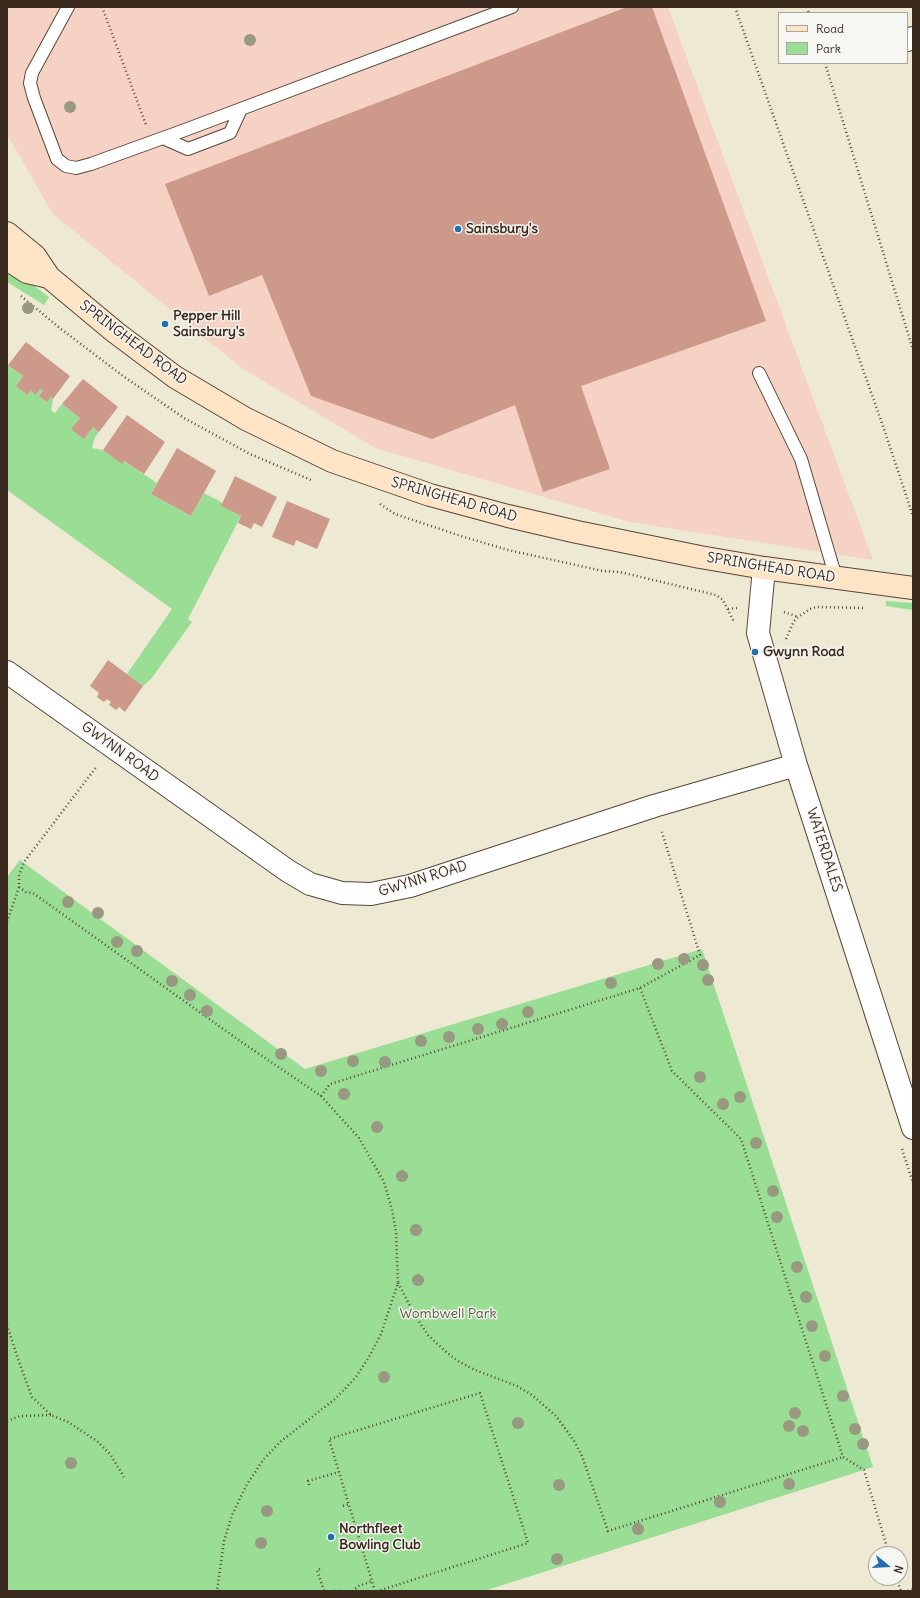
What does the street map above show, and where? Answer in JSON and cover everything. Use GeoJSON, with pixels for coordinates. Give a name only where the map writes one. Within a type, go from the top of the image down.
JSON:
{"type":"FeatureCollection","features":[{"type":"Feature","properties":{"kind":"main road","name":"SPRINGHEAD ROAD"},"geometry":{"type":"LineString","coordinates":[[7,232],[35,256],[49,277],[115,332],[175,377],[246,419],[332,461],[430,495],[514,517],[677,553],[764,568],[913,588]]}},
{"type":"Feature","properties":{"kind":"main road","name":"SPRINGHEAD ROAD"},"geometry":{"type":"LineString","coordinates":[[7,259],[27,272],[49,277]]}},
{"type":"Feature","properties":{"kind":"street","name":"WATERDALES"},"geometry":{"type":"LineString","coordinates":[[764,568],[758,633],[796,765],[913,1128]]}},
{"type":"Feature","properties":{"kind":"street","name":"GWYNN ROAD"},"geometry":{"type":"LineString","coordinates":[[7,672],[297,877],[328,890],[353,894],[382,893],[410,886],[654,806],[796,765]]}},
{"type":"Feature","properties":{"kind":"lane"},"geometry":{"type":"LineString","coordinates":[[68,7],[34,68],[30,79],[34,98],[57,159],[66,166],[80,168],[512,7]]}},
{"type":"Feature","properties":{"kind":"lane"},"geometry":{"type":"LineString","coordinates":[[157,140],[188,149],[230,134],[241,109]]}},
{"type":"Feature","properties":{"kind":"lane"},"geometry":{"type":"LineString","coordinates":[[759,372],[801,459],[836,578]]}},
{"type":"Feature","properties":{"kind":"path"},"geometry":{"type":"LineString","coordinates":[[102,7],[157,140]]}},
{"type":"Feature","properties":{"kind":"path"},"geometry":{"type":"LineString","coordinates":[[735,7],[883,426],[913,516]]}},
{"type":"Feature","properties":{"kind":"path"},"geometry":{"type":"LineString","coordinates":[[825,64],[913,350]]}},
{"type":"Feature","properties":{"kind":"path"},"geometry":{"type":"LineString","coordinates":[[19,294],[66,333],[111,367],[184,418],[250,454],[271,464],[316,481]]}},
{"type":"Feature","properties":{"kind":"path"},"geometry":{"type":"LineString","coordinates":[[378,503],[395,514],[460,536],[508,550],[603,571],[620,572],[693,588],[716,595],[722,600],[735,623]]}},
{"type":"Feature","properties":{"kind":"path"},"geometry":{"type":"LineString","coordinates":[[786,640],[791,627],[798,617],[814,607],[869,608]]}},
{"type":"Feature","properties":{"kind":"path"},"geometry":{"type":"LineString","coordinates":[[7,922],[19,887],[19,876],[24,862],[112,746]]}},
{"type":"Feature","properties":{"kind":"path"},"geometry":{"type":"LineString","coordinates":[[321,1096],[330,1084],[640,988],[700,955],[654,806]]}},
{"type":"Feature","properties":{"kind":"path"},"geometry":{"type":"LineString","coordinates":[[19,887],[26,892],[33,893],[321,1096],[359,1138],[373,1160],[384,1182],[392,1210],[396,1232],[398,1283],[380,1334],[369,1357],[356,1377],[335,1399],[280,1442],[263,1460],[246,1486],[232,1515],[224,1541],[217,1591]]}},
{"type":"Feature","properties":{"kind":"path"},"geometry":{"type":"LineString","coordinates":[[640,988],[672,1071],[741,1139],[843,1457],[864,1470],[887,1546]]}},
{"type":"Feature","properties":{"kind":"path"},"geometry":{"type":"LineString","coordinates":[[902,1147],[913,1183]]}},
{"type":"Feature","properties":{"kind":"path"},"geometry":{"type":"LineString","coordinates":[[398,1283],[416,1317],[428,1335],[445,1351],[458,1361],[475,1370],[517,1386],[532,1395],[556,1416],[568,1432],[582,1456],[608,1531],[843,1457]]}},
{"type":"Feature","properties":{"kind":"path"},"geometry":{"type":"LineString","coordinates":[[7,1325],[32,1396],[51,1415],[73,1424],[97,1441],[110,1454],[124,1477]]}},
{"type":"Feature","properties":{"kind":"path"},"geometry":{"type":"LineString","coordinates":[[480,1393],[528,1542],[376,1591],[339,1472],[329,1439],[480,1393]]}},
{"type":"Feature","properties":{"kind":"path"},"geometry":{"type":"LineString","coordinates":[[7,1421],[20,1416],[51,1415]]}},
{"type":"Feature","properties":{"kind":"path"},"geometry":{"type":"LineString","coordinates":[[309,1485],[308,1481],[339,1472]]}},
{"type":"Feature","properties":{"kind":"path"},"geometry":{"type":"LineString","coordinates":[[343,1506],[349,1504]]}},
{"type":"Feature","properties":{"kind":"path"},"geometry":{"type":"LineString","coordinates":[[320,1569],[317,1570],[324,1591]]}},
{"type":"Feature","properties":{"kind":"path"},"geometry":{"type":"LineString","coordinates":[[352,1591],[359,1586],[372,1581]]}},
{"type":"Feature","properties":{"kind":"path"},"geometry":{"type":"LineString","coordinates":[[908,1591],[913,1589]]}},
{"type":"Feature","properties":{"kind":"path"},"geometry":{"type":"LineString","coordinates":[[335,1591],[343,1591]]}},
{"type":"Feature","properties":{"kind":"shaded area"},"geometry":{"type":"Polygon","coordinates":[[[7,7],[668,7],[873,560],[630,522],[375,448],[243,369],[52,213],[7,134],[7,7]]]}},
{"type":"Feature","properties":{"kind":"green space"},"geometry":{"type":"Polygon","coordinates":[[[7,269],[29,282],[49,297],[44,305],[7,282],[7,269]]]}},
{"type":"Feature","properties":{"kind":"green space"},"geometry":{"type":"Polygon","coordinates":[[[8,365],[23,376],[16,386],[27,395],[31,391],[36,395],[40,389],[43,391],[39,396],[47,402],[51,397],[53,399],[51,410],[55,413],[62,404],[80,418],[72,429],[84,439],[93,427],[99,432],[95,437],[92,448],[103,450],[122,463],[124,461],[157,483],[151,494],[191,516],[204,493],[223,503],[221,506],[241,516],[188,619],[192,622],[151,679],[143,686],[127,674],[172,609],[7,490],[8,365]]]}},
{"type":"Feature","properties":{"kind":"green space"},"geometry":{"type":"Polygon","coordinates":[[[886,601],[913,603],[913,610],[886,606],[886,601]]]}},
{"type":"Feature","properties":{"kind":"green space","name":"Wombwell Park"},"geometry":{"type":"Polygon","coordinates":[[[20,860],[305,1069],[702,949],[873,1467],[484,1591],[7,1591],[7,877],[20,860]]]}},
{"type":"Feature","properties":{"kind":"building","name":"Sainsbury's"},"geometry":{"type":"Polygon","coordinates":[[[627,7],[652,7],[766,321],[581,386],[610,469],[543,492],[515,405],[432,439],[311,396],[262,275],[209,296],[165,184],[627,7]]]}},
{"type":"Feature","properties":{"kind":"building"},"geometry":{"type":"Polygon","coordinates":[[[26,342],[70,376],[53,399],[51,397],[47,402],[39,396],[43,391],[40,389],[36,395],[31,391],[27,395],[16,386],[23,376],[8,365],[26,342]]]}},
{"type":"Feature","properties":{"kind":"building"},"geometry":{"type":"Polygon","coordinates":[[[83,379],[118,407],[99,432],[93,427],[84,439],[71,429],[80,418],[62,404],[83,379]]]}},
{"type":"Feature","properties":{"kind":"building"},"geometry":{"type":"Polygon","coordinates":[[[127,415],[165,442],[144,474],[124,461],[122,464],[103,450],[127,415]]]}},
{"type":"Feature","properties":{"kind":"building"},"geometry":{"type":"Polygon","coordinates":[[[177,448],[216,471],[191,516],[151,494],[177,448]]]}},
{"type":"Feature","properties":{"kind":"building"},"geometry":{"type":"Polygon","coordinates":[[[235,476],[277,497],[262,527],[254,523],[251,529],[238,523],[241,516],[221,506],[235,476]]]}},
{"type":"Feature","properties":{"kind":"building"},"geometry":{"type":"Polygon","coordinates":[[[287,501],[330,519],[317,549],[296,540],[294,546],[272,537],[287,501]]]}},
{"type":"Feature","properties":{"kind":"building"},"geometry":{"type":"Polygon","coordinates":[[[108,660],[143,686],[125,712],[119,707],[116,710],[109,705],[111,702],[107,699],[104,702],[97,697],[99,693],[90,686],[108,660]]]}},
{"type":"Feature","properties":{"kind":"place","name":"Sainsbury's"},"geometry":{"type":"Point","coordinates":[458,229]}},
{"type":"Feature","properties":{"kind":"place","name":"Pepper Hill Sainsbury's"},"geometry":{"type":"Point","coordinates":[165,324]}},
{"type":"Feature","properties":{"kind":"place","name":"Gwynn Road"},"geometry":{"type":"Point","coordinates":[755,652]}},
{"type":"Feature","properties":{"kind":"place","name":"Northfleet Bowling Club"},"geometry":{"type":"Point","coordinates":[331,1537]}}]}
